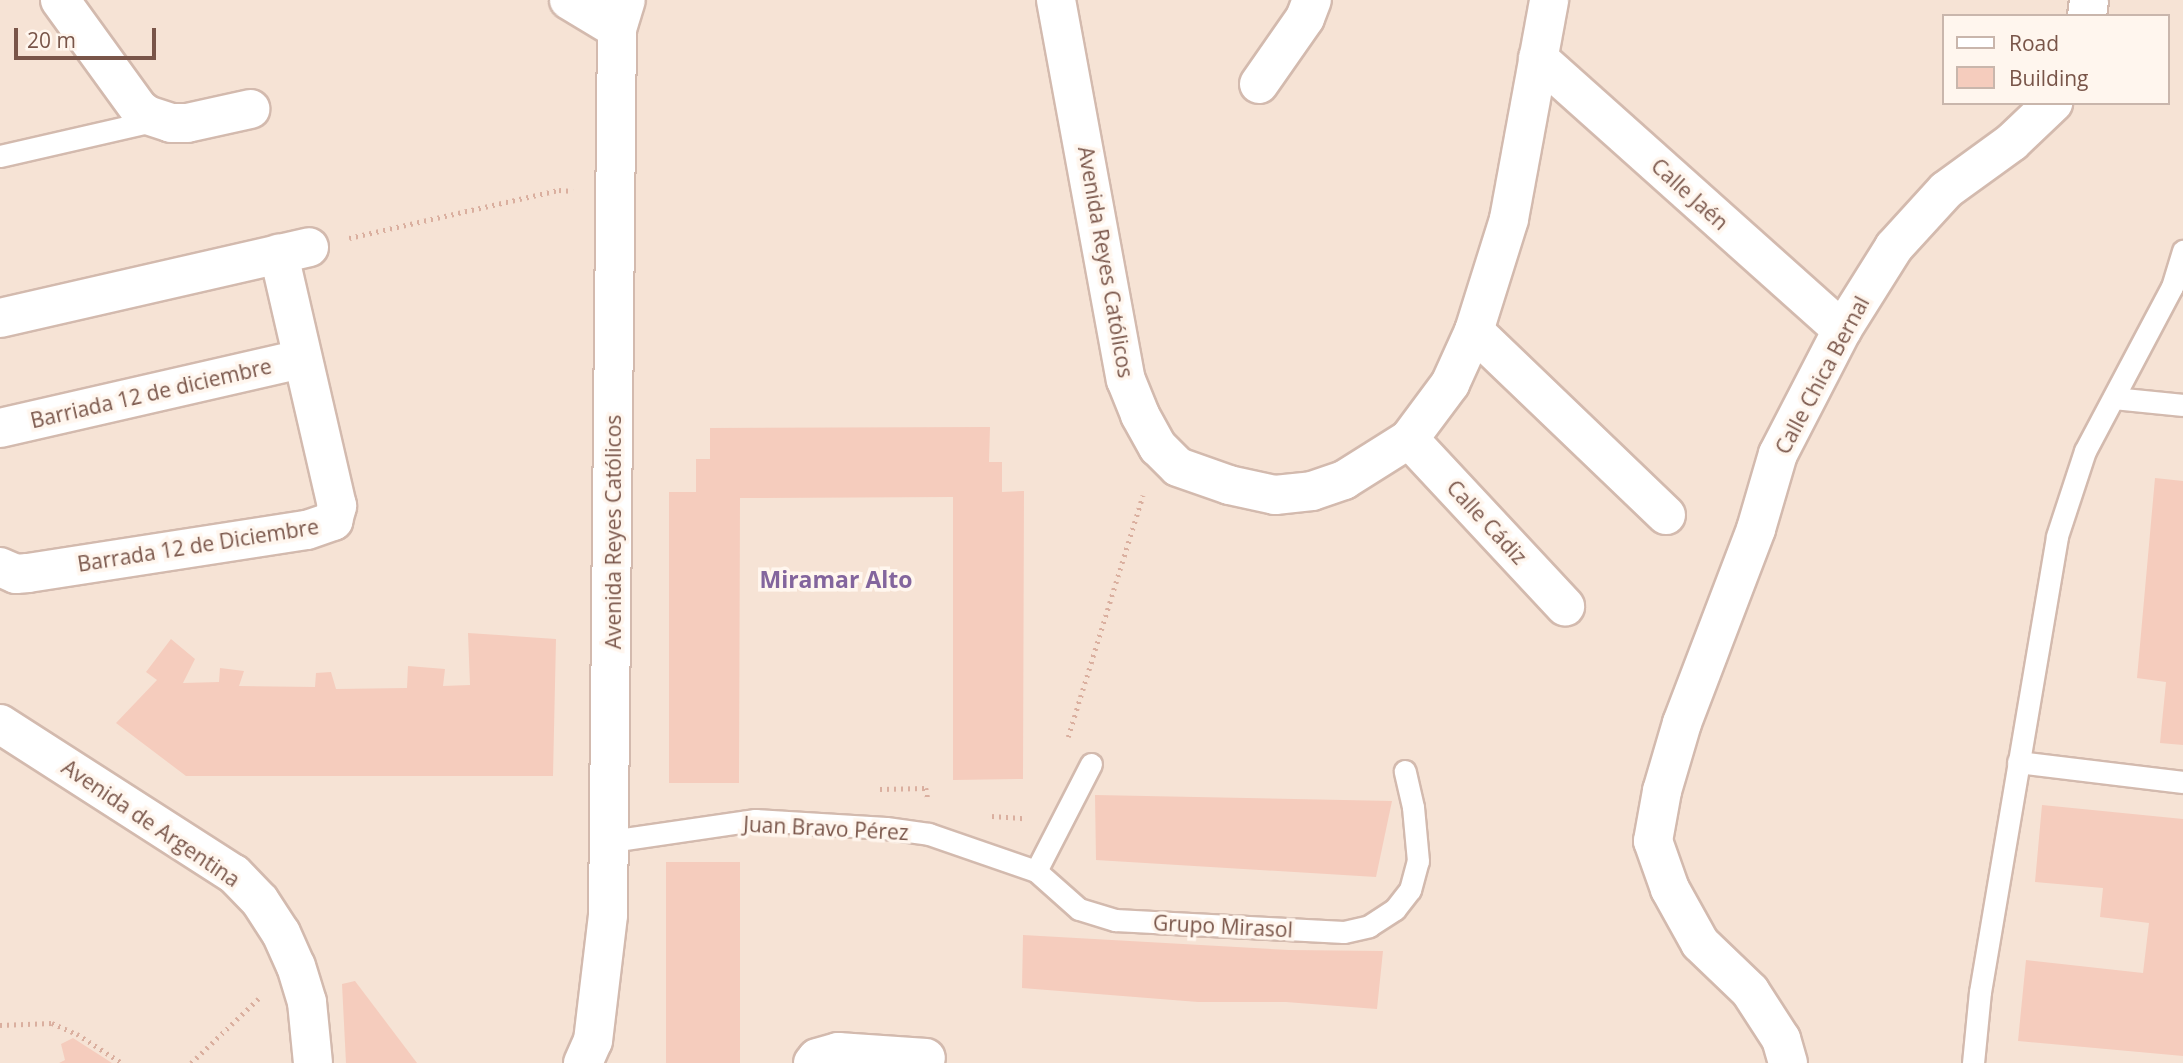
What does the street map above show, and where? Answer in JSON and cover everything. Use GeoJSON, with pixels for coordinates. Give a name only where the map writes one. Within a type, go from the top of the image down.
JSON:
{"type":"FeatureCollection","features":[{"type":"Feature","properties":{"kind":"street"},"geometry":{"type":"LineString","coordinates":[[60,0],[139,109],[157,120],[187,122],[250,109]]}},
{"type":"Feature","properties":{"kind":"street"},"geometry":{"type":"LineString","coordinates":[[569,0],[622,14]]}},
{"type":"Feature","properties":{"kind":"street","name":"Avenida Reyes Católicos"},"geometry":{"type":"LineString","coordinates":[[1056,0],[1126,380],[1158,447],[1178,467],[1229,485],[1275,495],[1312,491],[1344,480],[1409,439],[1450,384],[1474,331],[1509,219],[1549,0]]}},
{"type":"Feature","properties":{"kind":"street"},"geometry":{"type":"LineString","coordinates":[[1259,84],[1305,18],[1312,0]]}},
{"type":"Feature","properties":{"kind":"street","name":"Avenida Reyes Católicos"},"geometry":{"type":"LineString","coordinates":[[583,1063],[593,1041],[601,978],[608,915],[611,841],[616,193],[622,14]]}},
{"type":"Feature","properties":{"kind":"street","name":"Calle Jaén"},"geometry":{"type":"LineString","coordinates":[[1538,58],[1842,330]]}},
{"type":"Feature","properties":{"kind":"street","name":"Calle Chica Bernal"},"geometry":{"type":"LineString","coordinates":[[1788,1063],[1781,1039],[1750,991],[1700,943],[1670,889],[1653,841],[1662,791],[1682,723],[1756,528],[1777,454],[1842,330],[1894,247],[1938,200],[2012,142],[2051,105]]}},
{"type":"Feature","properties":{"kind":"street"},"geometry":{"type":"LineString","coordinates":[[0,318],[294,251]]}},
{"type":"Feature","properties":{"kind":"street","name":"Barrada 12 de Diciembre"},"geometry":{"type":"LineString","coordinates":[[0,567],[16,574],[27,573],[307,530],[332,521],[337,506],[302,359],[294,251]]}},
{"type":"Feature","properties":{"kind":"street"},"geometry":{"type":"LineString","coordinates":[[1474,331],[1666,515]]}},
{"type":"Feature","properties":{"kind":"street","name":"Barriada 12 de diciembre"},"geometry":{"type":"LineString","coordinates":[[0,428],[302,359]]}},
{"type":"Feature","properties":{"kind":"street","name":"Calle Cádiz"},"geometry":{"type":"LineString","coordinates":[[1409,439],[1565,606]]}},
{"type":"Feature","properties":{"kind":"street","name":"Avenida de Argentina"},"geometry":{"type":"LineString","coordinates":[[0,724],[234,874],[260,901],[281,933],[296,966],[307,1002],[313,1063]]}},
{"type":"Feature","properties":{"kind":"street"},"geometry":{"type":"LineString","coordinates":[[813,1063],[817,1058],[838,1052],[926,1058]]}},
{"type":"Feature","properties":{"kind":"lane"},"geometry":{"type":"LineString","coordinates":[[0,156],[157,120]]}},
{"type":"Feature","properties":{"kind":"lane"},"geometry":{"type":"LineString","coordinates":[[1973,1063],[1979,992],[2057,536],[2085,451],[2172,287],[2183,251]]}},
{"type":"Feature","properties":{"kind":"lane"},"geometry":{"type":"LineString","coordinates":[[2113,398],[2183,405]]}},
{"type":"Feature","properties":{"kind":"lane"},"geometry":{"type":"LineString","coordinates":[[2018,762],[2183,782]]}},
{"type":"Feature","properties":{"kind":"lane"},"geometry":{"type":"LineString","coordinates":[[1036,871],[1091,764]]}},
{"type":"Feature","properties":{"kind":"lane","name":"Grupo Mirasol"},"geometry":{"type":"LineString","coordinates":[[1036,871],[1079,909],[1115,920],[1344,932],[1369,926],[1395,909],[1410,890],[1418,861],[1413,807],[1405,771]]}},
{"type":"Feature","properties":{"kind":"lane","name":"Juan Bravo Pérez"},"geometry":{"type":"LineString","coordinates":[[611,841],[755,820],[886,828],[929,834],[1036,871]]}},
{"type":"Feature","properties":{"kind":"path"},"geometry":{"type":"LineString","coordinates":[[294,251],[559,190],[616,193]]}},
{"type":"Feature","properties":{"kind":"path"},"geometry":{"type":"LineString","coordinates":[[1064,750],[1158,447]]}},
{"type":"Feature","properties":{"kind":"path"},"geometry":{"type":"LineString","coordinates":[[872,789],[926,788],[929,808]]}},
{"type":"Feature","properties":{"kind":"path"},"geometry":{"type":"LineString","coordinates":[[983,815],[1023,820],[1031,814]]}},
{"type":"Feature","properties":{"kind":"path"},"geometry":{"type":"LineString","coordinates":[[191,1063],[296,966]]}},
{"type":"Feature","properties":{"kind":"path"},"geometry":{"type":"LineString","coordinates":[[0,1025],[52,1023],[77,1034],[122,1063]]}},
{"type":"Feature","properties":{"kind":"shaded area"},"geometry":{"type":"Polygon","coordinates":[[[0,0],[2183,0],[2183,1063],[0,1063],[0,0]]]}},
{"type":"Feature","properties":{"kind":"building"},"geometry":{"type":"Polygon","coordinates":[[[990,427],[989,462],[1002,462],[1002,492],[1024,491],[1023,779],[953,780],[953,497],[740,498],[739,783],[669,783],[669,492],[696,492],[696,459],[710,459],[710,428],[990,427]]]}},
{"type":"Feature","properties":{"kind":"building"},"geometry":{"type":"Polygon","coordinates":[[[2155,478],[2183,481],[2183,745],[2160,743],[2166,682],[2137,678],[2155,478]]]}},
{"type":"Feature","properties":{"kind":"building"},"geometry":{"type":"Polygon","coordinates":[[[468,633],[556,639],[553,776],[186,776],[116,723],[157,680],[146,672],[171,639],[195,659],[183,683],[219,682],[220,668],[244,671],[239,686],[315,687],[316,673],[331,672],[336,689],[407,688],[408,666],[445,669],[443,686],[470,685],[468,633]]]}},
{"type":"Feature","properties":{"kind":"building"},"geometry":{"type":"Polygon","coordinates":[[[1095,795],[1392,801],[1376,877],[1096,860],[1095,795]]]}},
{"type":"Feature","properties":{"kind":"building"},"geometry":{"type":"Polygon","coordinates":[[[2042,805],[2183,819],[2183,1056],[2018,1041],[2026,960],[2143,973],[2149,923],[2100,917],[2103,888],[2035,882],[2042,805]]]}},
{"type":"Feature","properties":{"kind":"building"},"geometry":{"type":"Polygon","coordinates":[[[666,862],[740,862],[740,1063],[666,1063],[666,862]]]}},
{"type":"Feature","properties":{"kind":"building"},"geometry":{"type":"Polygon","coordinates":[[[1023,935],[1289,950],[1383,951],[1377,1009],[1286,1002],[1198,1002],[1022,988],[1023,935]]]}},
{"type":"Feature","properties":{"kind":"building"},"geometry":{"type":"Polygon","coordinates":[[[355,981],[417,1063],[346,1063],[342,984],[355,981]]]}},
{"type":"Feature","properties":{"kind":"building"},"geometry":{"type":"Polygon","coordinates":[[[73,1038],[112,1063],[59,1063],[65,1060],[61,1044],[73,1038]]]}},
{"type":"Feature","properties":{"kind":"district","name":"Miramar Alto"},"geometry":{"type":"Point","coordinates":[836,579]}}]}
